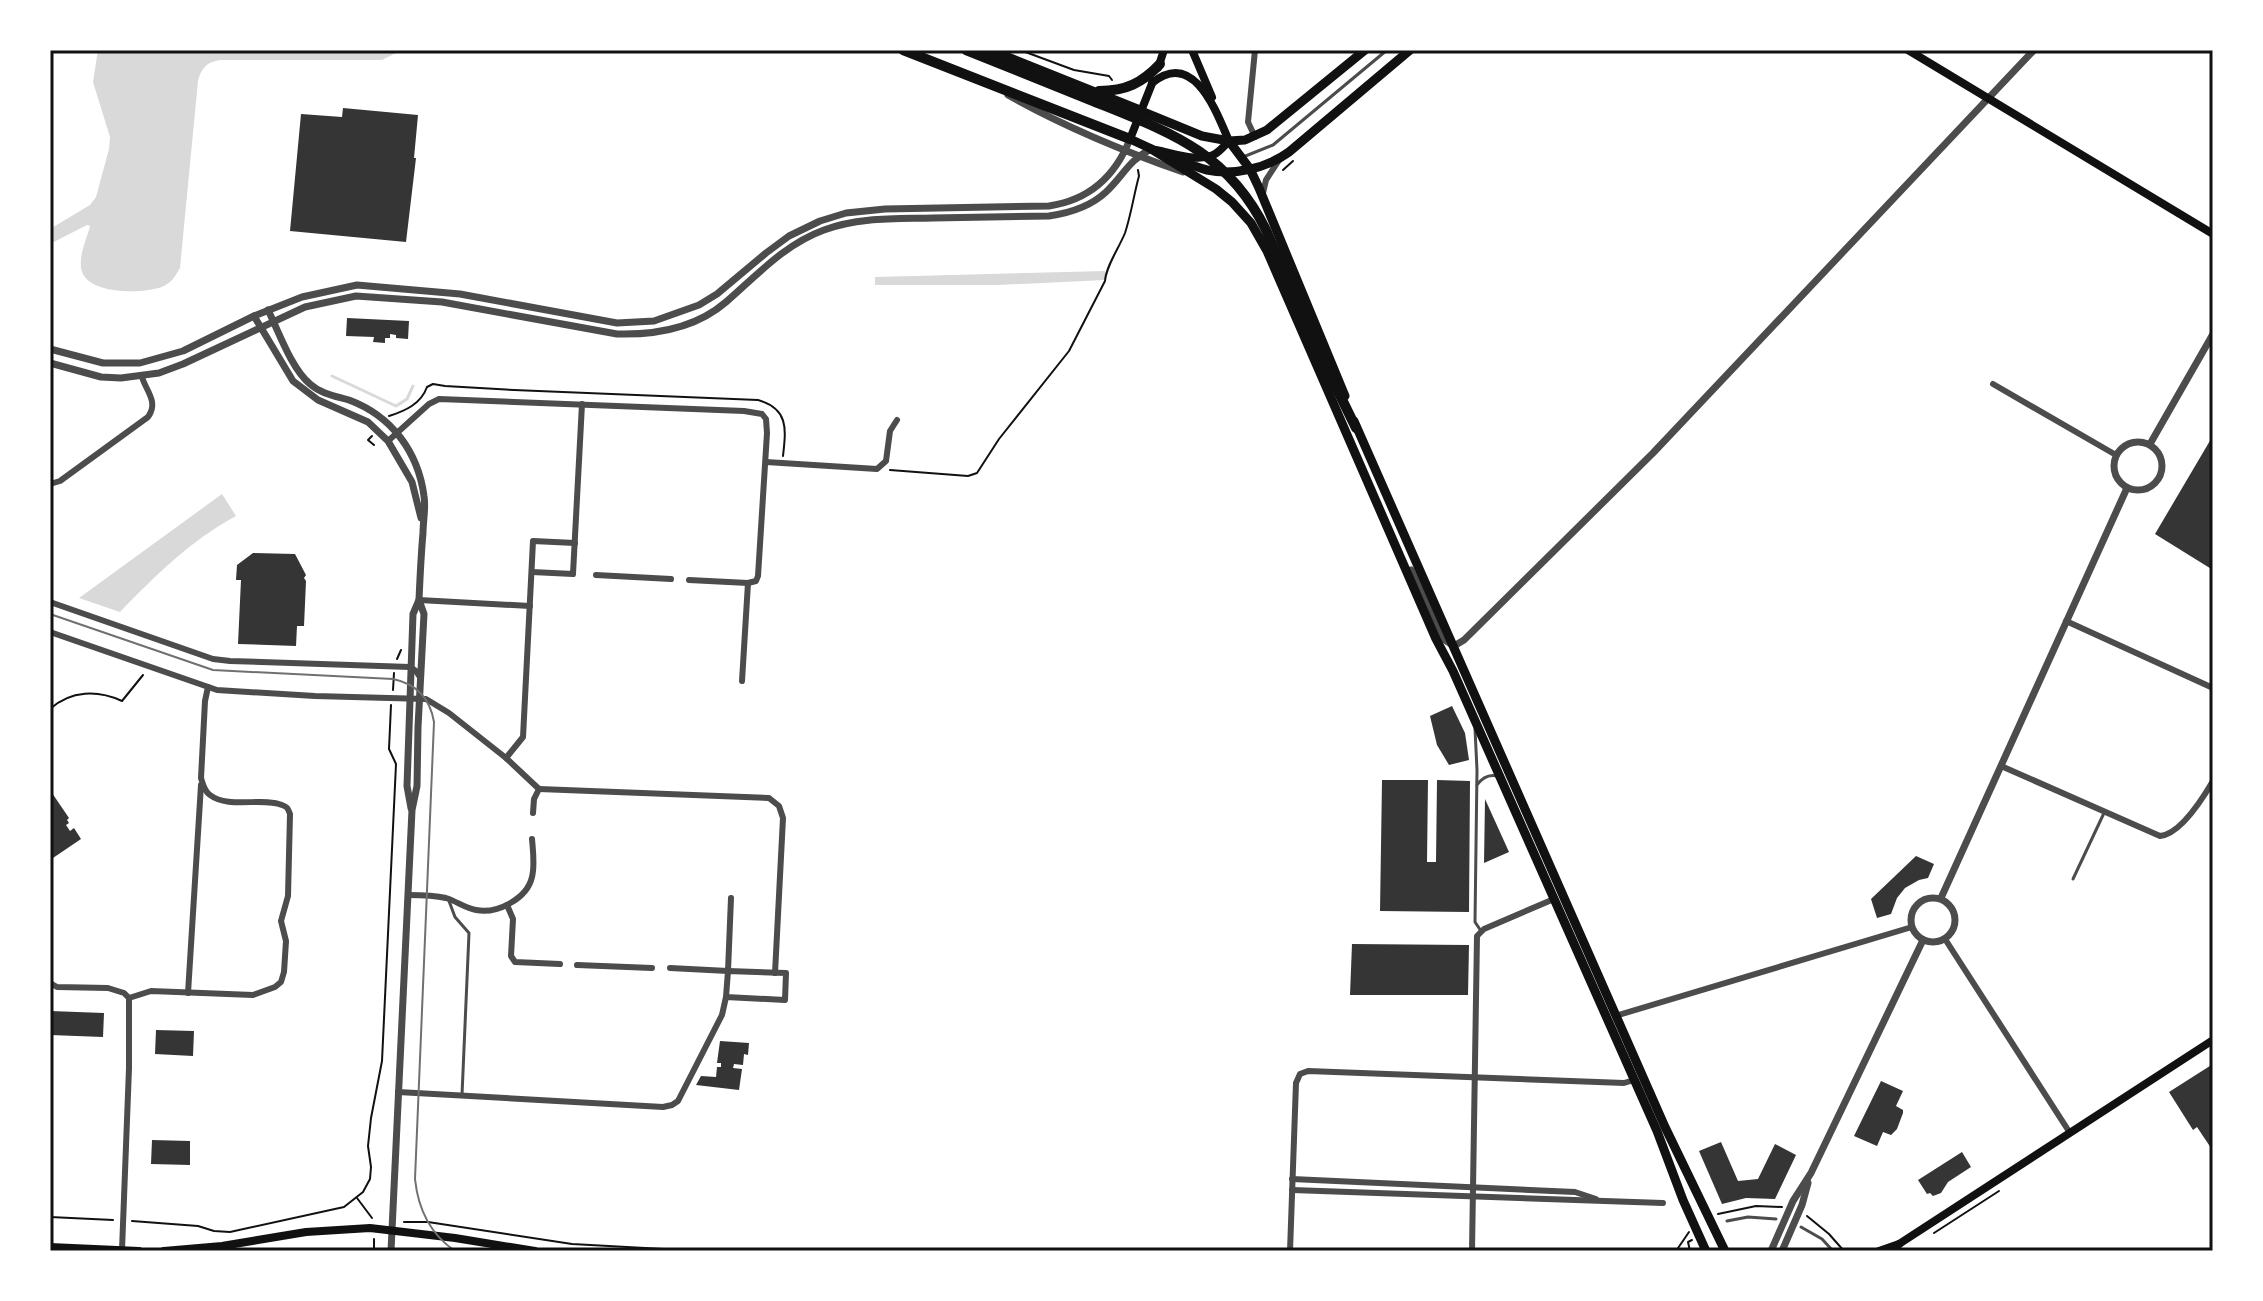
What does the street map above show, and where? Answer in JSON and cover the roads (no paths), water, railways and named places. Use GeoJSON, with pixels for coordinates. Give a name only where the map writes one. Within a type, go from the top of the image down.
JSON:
{"type":"FeatureCollection","features":[{"type":"Feature","properties":{"kind":"highway"},"geometry":{"type":"LineString","coordinates":[[903,50],[1128,145]]}},
{"type":"Feature","properties":{"kind":"highway"},"geometry":{"type":"LineString","coordinates":[[966,50],[991,55],[1141,111]]}},
{"type":"Feature","properties":{"kind":"highway"},"geometry":{"type":"LineString","coordinates":[[991,55],[1164,130],[1198,149],[1233,179],[1258,212],[1356,428]]}},
{"type":"Feature","properties":{"kind":"highway"},"geometry":{"type":"LineString","coordinates":[[1093,91],[1131,87],[1160,64]]}},
{"type":"Feature","properties":{"kind":"main road"},"geometry":{"type":"LineString","coordinates":[[1164,50],[1128,145],[1197,158],[1217,153],[1229,141]]}},
{"type":"Feature","properties":{"kind":"main road"},"geometry":{"type":"LineString","coordinates":[[1192,50],[1229,141],[1250,169],[1268,209],[1356,428],[1615,1016],[1725,1251]]}},
{"type":"Feature","properties":{"kind":"main road"},"geometry":{"type":"LineString","coordinates":[[1141,111],[1202,136],[1229,141],[1245,140],[1267,130],[1365,50]]}},
{"type":"Feature","properties":{"kind":"main road"},"geometry":{"type":"LineString","coordinates":[[1151,149],[1212,171],[1250,169],[1282,157],[1410,50]]}},
{"type":"Feature","properties":{"kind":"main road"},"geometry":{"type":"LineString","coordinates":[[1908,50],[2213,234]]}},
{"type":"Feature","properties":{"kind":"main road"},"geometry":{"type":"LineString","coordinates":[[1152,83],[1169,74],[1187,75],[1195,80],[1215,109]]}},
{"type":"Feature","properties":{"kind":"main road"},"geometry":{"type":"LineString","coordinates":[[1151,149],[1219,191],[1242,212],[1267,251],[1436,639],[1634,1080],[1706,1251]]}},
{"type":"Feature","properties":{"kind":"main road"},"geometry":{"type":"LineString","coordinates":[[1879,1251],[1896,1248],[2213,1040]]}},
{"type":"Feature","properties":{"kind":"main road"},"geometry":{"type":"LineString","coordinates":[[164,1251],[222,1246],[306,1232],[370,1228],[535,1251]]}},
{"type":"Feature","properties":{"kind":"main road"},"geometry":{"type":"LineString","coordinates":[[50,1247],[139,1251]]}},
{"type":"Feature","properties":{"kind":"street"},"geometry":{"type":"LineString","coordinates":[[1255,50],[1248,122],[1255,137]]}},
{"type":"Feature","properties":{"kind":"street"},"geometry":{"type":"LineString","coordinates":[[1450,665],[1449,658],[1454,646],[1464,640],[1653,453],[2034,50]]}},
{"type":"Feature","properties":{"kind":"street"},"geometry":{"type":"LineString","coordinates":[[50,349],[103,363],[140,363],[183,351],[268,310],[316,293],[357,285],[460,294],[617,323],[654,321],[699,305],[724,289],[777,244],[820,221],[863,210],[1065,204],[1101,185],[1128,145],[1138,156],[1190,174]]}},
{"type":"Feature","properties":{"kind":"street"},"geometry":{"type":"LineString","coordinates":[[50,363],[101,377],[142,377],[173,368],[318,303],[356,296],[464,305],[617,334],[663,331],[703,318],[793,246],[822,230],[863,220],[1067,213],[1100,197],[1138,156],[1151,149]]}},
{"type":"Feature","properties":{"kind":"street"},"geometry":{"type":"LineString","coordinates":[[1262,196],[1266,180],[1282,157]]}},
{"type":"Feature","properties":{"kind":"street"},"geometry":{"type":"LineString","coordinates":[[268,310],[291,358],[310,385],[363,406],[386,420],[399,433],[421,479],[425,500],[419,600],[413,614],[409,698],[407,786],[412,810]]}},
{"type":"Feature","properties":{"kind":"street"},"geometry":{"type":"LineString","coordinates":[[254,316],[293,381],[305,392],[360,417],[388,441],[412,482],[423,528]]}},
{"type":"Feature","properties":{"kind":"street"},"geometry":{"type":"LineString","coordinates":[[2150,444],[2213,334]]}},
{"type":"Feature","properties":{"kind":"street"},"geometry":{"type":"LineString","coordinates":[[50,484],[60,481],[148,417],[153,403],[142,377]]}},
{"type":"Feature","properties":{"kind":"street"},"geometry":{"type":"LineString","coordinates":[[1993,384],[2116,455]]}},
{"type":"Feature","properties":{"kind":"street"},"geometry":{"type":"LineString","coordinates":[[388,441],[429,404],[439,399],[762,414],[767,426],[766,462],[756,581],[689,580]]}},
{"type":"Feature","properties":{"kind":"street"},"geometry":{"type":"LineString","coordinates":[[532,572],[576,574],[582,404]]}},
{"type":"Feature","properties":{"kind":"street"},"geometry":{"type":"LineString","coordinates":[[766,462],[877,469],[886,461],[890,431],[897,420]]}},
{"type":"Feature","properties":{"kind":"street"},"geometry":{"type":"LineString","coordinates":[[2143,441],[2150,444],[2157,449],[2163,464],[2159,479],[2148,488],[2127,488],[2116,477],[2116,455],[2127,443],[2143,441]]}},
{"type":"Feature","properties":{"kind":"street"},"geometry":{"type":"LineString","coordinates":[[1941,898],[2127,488]]}},
{"type":"Feature","properties":{"kind":"street"},"geometry":{"type":"LineString","coordinates":[[1393,540],[1409,565],[1442,638],[1454,646]]}},
{"type":"Feature","properties":{"kind":"street"},"geometry":{"type":"LineString","coordinates":[[506,758],[523,737],[533,541],[575,543]]}},
{"type":"Feature","properties":{"kind":"street"},"geometry":{"type":"LineString","coordinates":[[596,575],[671,579]]}},
{"type":"Feature","properties":{"kind":"street"},"geometry":{"type":"LineString","coordinates":[[742,681],[748,583]]}},
{"type":"Feature","properties":{"kind":"street"},"geometry":{"type":"LineString","coordinates":[[419,600],[530,606]]}},
{"type":"Feature","properties":{"kind":"street"},"geometry":{"type":"LineString","coordinates":[[391,1251],[412,810],[417,786],[424,614],[419,600]]}},
{"type":"Feature","properties":{"kind":"street"},"geometry":{"type":"LineString","coordinates":[[50,602],[213,659],[410,667],[421,679]]}},
{"type":"Feature","properties":{"kind":"street"},"geometry":{"type":"LineString","coordinates":[[2066,621],[2213,688]]}},
{"type":"Feature","properties":{"kind":"street"},"geometry":{"type":"LineString","coordinates":[[50,632],[226,691],[420,698],[434,702],[506,758],[539,789],[769,798],[779,806],[783,818],[775,973]]}},
{"type":"Feature","properties":{"kind":"street"},"geometry":{"type":"LineString","coordinates":[[188,993],[208,687]]}},
{"type":"Feature","properties":{"kind":"street"},"geometry":{"type":"LineString","coordinates":[[2001,766],[2160,836],[2169,835],[2179,827],[2213,781]]}},
{"type":"Feature","properties":{"kind":"street"},"geometry":{"type":"LineString","coordinates":[[129,998],[151,991],[253,995],[281,982],[286,939],[281,921],[288,896],[290,814],[281,804],[243,803],[215,798],[209,795],[201,778]]}},
{"type":"Feature","properties":{"kind":"street"},"geometry":{"type":"LineString","coordinates":[[533,813],[534,799],[539,789]]}},
{"type":"Feature","properties":{"kind":"street"},"geometry":{"type":"LineString","coordinates":[[408,895],[436,896],[478,910],[493,910],[507,905],[526,890],[532,880],[532,839]]}},
{"type":"Feature","properties":{"kind":"street"},"geometry":{"type":"LineString","coordinates":[[1932,897],[1941,898],[1949,904],[1955,916],[1954,929],[1945,939],[1923,940],[1912,927],[1911,913],[1919,902],[1932,897]]}},
{"type":"Feature","properties":{"kind":"street"},"geometry":{"type":"LineString","coordinates":[[398,1092],[663,1107],[672,1105],[678,1101],[722,1015],[726,997],[731,898]]}},
{"type":"Feature","properties":{"kind":"street"},"geometry":{"type":"LineString","coordinates":[[1472,1251],[1477,936],[1481,931],[1554,899]]}},
{"type":"Feature","properties":{"kind":"street"},"geometry":{"type":"LineString","coordinates":[[507,905],[513,919],[511,956],[515,962],[560,964]]}},
{"type":"Feature","properties":{"kind":"street"},"geometry":{"type":"LineString","coordinates":[[1615,1016],[1912,927]]}},
{"type":"Feature","properties":{"kind":"street"},"geometry":{"type":"LineString","coordinates":[[1945,939],[2070,1133]]}},
{"type":"Feature","properties":{"kind":"street"},"geometry":{"type":"LineString","coordinates":[[1771,1251],[1923,940]]}},
{"type":"Feature","properties":{"kind":"street"},"geometry":{"type":"LineString","coordinates":[[577,965],[652,968]]}},
{"type":"Feature","properties":{"kind":"street"},"geometry":{"type":"LineString","coordinates":[[670,968],[786,973],[785,1000],[726,997]]}},
{"type":"Feature","properties":{"kind":"street"},"geometry":{"type":"LineString","coordinates":[[50,983],[57,987],[108,988],[129,998],[122,1250]]}},
{"type":"Feature","properties":{"kind":"street"},"geometry":{"type":"LineString","coordinates":[[1290,1251],[1296,1083],[1300,1074],[1308,1071],[1624,1083],[1634,1080]]}},
{"type":"Feature","properties":{"kind":"street"},"geometry":{"type":"LineString","coordinates":[[1782,1251],[1802,1205],[1811,1173]]}},
{"type":"Feature","properties":{"kind":"street"},"geometry":{"type":"LineString","coordinates":[[1292,1179],[1575,1192],[1600,1201]]}},
{"type":"Feature","properties":{"kind":"street"},"geometry":{"type":"LineString","coordinates":[[1292,1190],[1663,1203]]}},
{"type":"Feature","properties":{"kind":"lane"},"geometry":{"type":"LineString","coordinates":[[1242,158],[1273,145],[1387,50]]}},
{"type":"Feature","properties":{"kind":"lane"},"geometry":{"type":"LineString","coordinates":[[1474,719],[1477,785],[1475,922],[1481,931]]}},
{"type":"Feature","properties":{"kind":"lane"},"geometry":{"type":"LineString","coordinates":[[1477,785],[1491,775],[1500,778]]}},
{"type":"Feature","properties":{"kind":"lane"},"geometry":{"type":"LineString","coordinates":[[2073,879],[2104,812]]}},
{"type":"Feature","properties":{"kind":"lane"},"geometry":{"type":"LineString","coordinates":[[449,899],[455,917],[469,933],[462,1095]]}},
{"type":"Feature","properties":{"kind":"lane"},"geometry":{"type":"LineString","coordinates":[[1727,1221],[1748,1217],[1776,1219]]}},
{"type":"Feature","properties":{"kind":"lane"},"geometry":{"type":"LineString","coordinates":[[1801,1227],[1822,1239],[1833,1251]]}},
{"type":"Feature","properties":{"kind":"waterway"},"geometry":{"type":"LineString","coordinates":[[332,376],[396,406],[407,399],[413,386]]}},
{"type":"Feature","properties":{"kind":"tram line"},"geometry":{"type":"LineString","coordinates":[[50,614],[213,670],[393,679],[409,684],[426,699],[434,722],[415,1179],[427,1220],[439,1237],[455,1251]]}}]}
